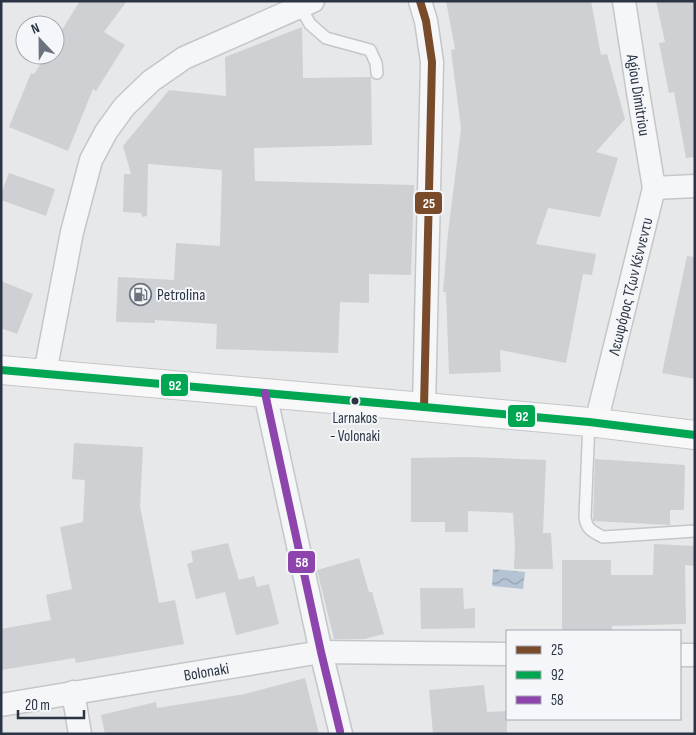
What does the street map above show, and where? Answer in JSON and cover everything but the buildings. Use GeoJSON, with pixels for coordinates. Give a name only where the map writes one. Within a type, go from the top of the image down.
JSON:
{"type":"FeatureCollection","features":[{"type":"Feature","properties":{"kind":"main road"},"geometry":{"type":"LineString","coordinates":[[1,370],[424,407],[695,435]]}},
{"type":"Feature","properties":{"kind":"street"},"geometry":{"type":"LineString","coordinates":[[420,1],[426,21],[432,62],[424,407]]}},
{"type":"Feature","properties":{"kind":"street","name":"Agiou Dimitriou"},"geometry":{"type":"LineString","coordinates":[[624,1],[654,188]]}},
{"type":"Feature","properties":{"kind":"street"},"geometry":{"type":"LineString","coordinates":[[45,373],[74,223],[90,160],[106,132],[124,107],[151,81],[184,58],[307,3]]}},
{"type":"Feature","properties":{"kind":"street"},"geometry":{"type":"LineString","coordinates":[[654,188],[695,186]]}},
{"type":"Feature","properties":{"kind":"street","name":"Λεωφόρος Τζων Κέννεντυ"},"geometry":{"type":"LineString","coordinates":[[593,423],[654,188]]}},
{"type":"Feature","properties":{"kind":"street"},"geometry":{"type":"LineString","coordinates":[[264,393],[340,734]]}},
{"type":"Feature","properties":{"kind":"street","name":"Bolonaki"},"geometry":{"type":"LineString","coordinates":[[1,705],[321,652],[506,654]]}},
{"type":"Feature","properties":{"kind":"street"},"geometry":{"type":"LineString","coordinates":[[681,655],[695,655]]}},
{"type":"Feature","properties":{"kind":"street"},"geometry":{"type":"LineString","coordinates":[[73,692],[80,734]]}},
{"type":"Feature","properties":{"kind":"lane"},"geometry":{"type":"LineString","coordinates":[[307,3],[310,24],[326,38],[370,50],[376,63],[377,73]]}},
{"type":"Feature","properties":{"kind":"lane"},"geometry":{"type":"LineString","coordinates":[[593,423],[585,517],[585,524],[590,530],[603,537],[695,531]]}},
{"type":"Feature","properties":{"kind":"water"},"geometry":{"type":"Polygon","coordinates":[[[493,569],[525,572],[523,589],[492,586],[493,569]]]}},
{"type":"Feature","properties":{"kind":"transit line","name":"25"},"geometry":{"type":"LineString","coordinates":[[420,1],[426,21],[432,62],[424,407]]}},
{"type":"Feature","properties":{"kind":"transit line","name":"92"},"geometry":{"type":"LineString","coordinates":[[1,370],[589,422],[695,435]]}},
{"type":"Feature","properties":{"kind":"transit line","name":"58"},"geometry":{"type":"LineString","coordinates":[[265,393],[340,731]]}},
{"type":"Feature","properties":{"kind":"place","name":"Petrolina"},"geometry":{"type":"Point","coordinates":[141,294]}},
{"type":"Feature","properties":{"kind":"place","name":"Larnakos - Volonaki"},"geometry":{"type":"Point","coordinates":[355,401]}}]}
